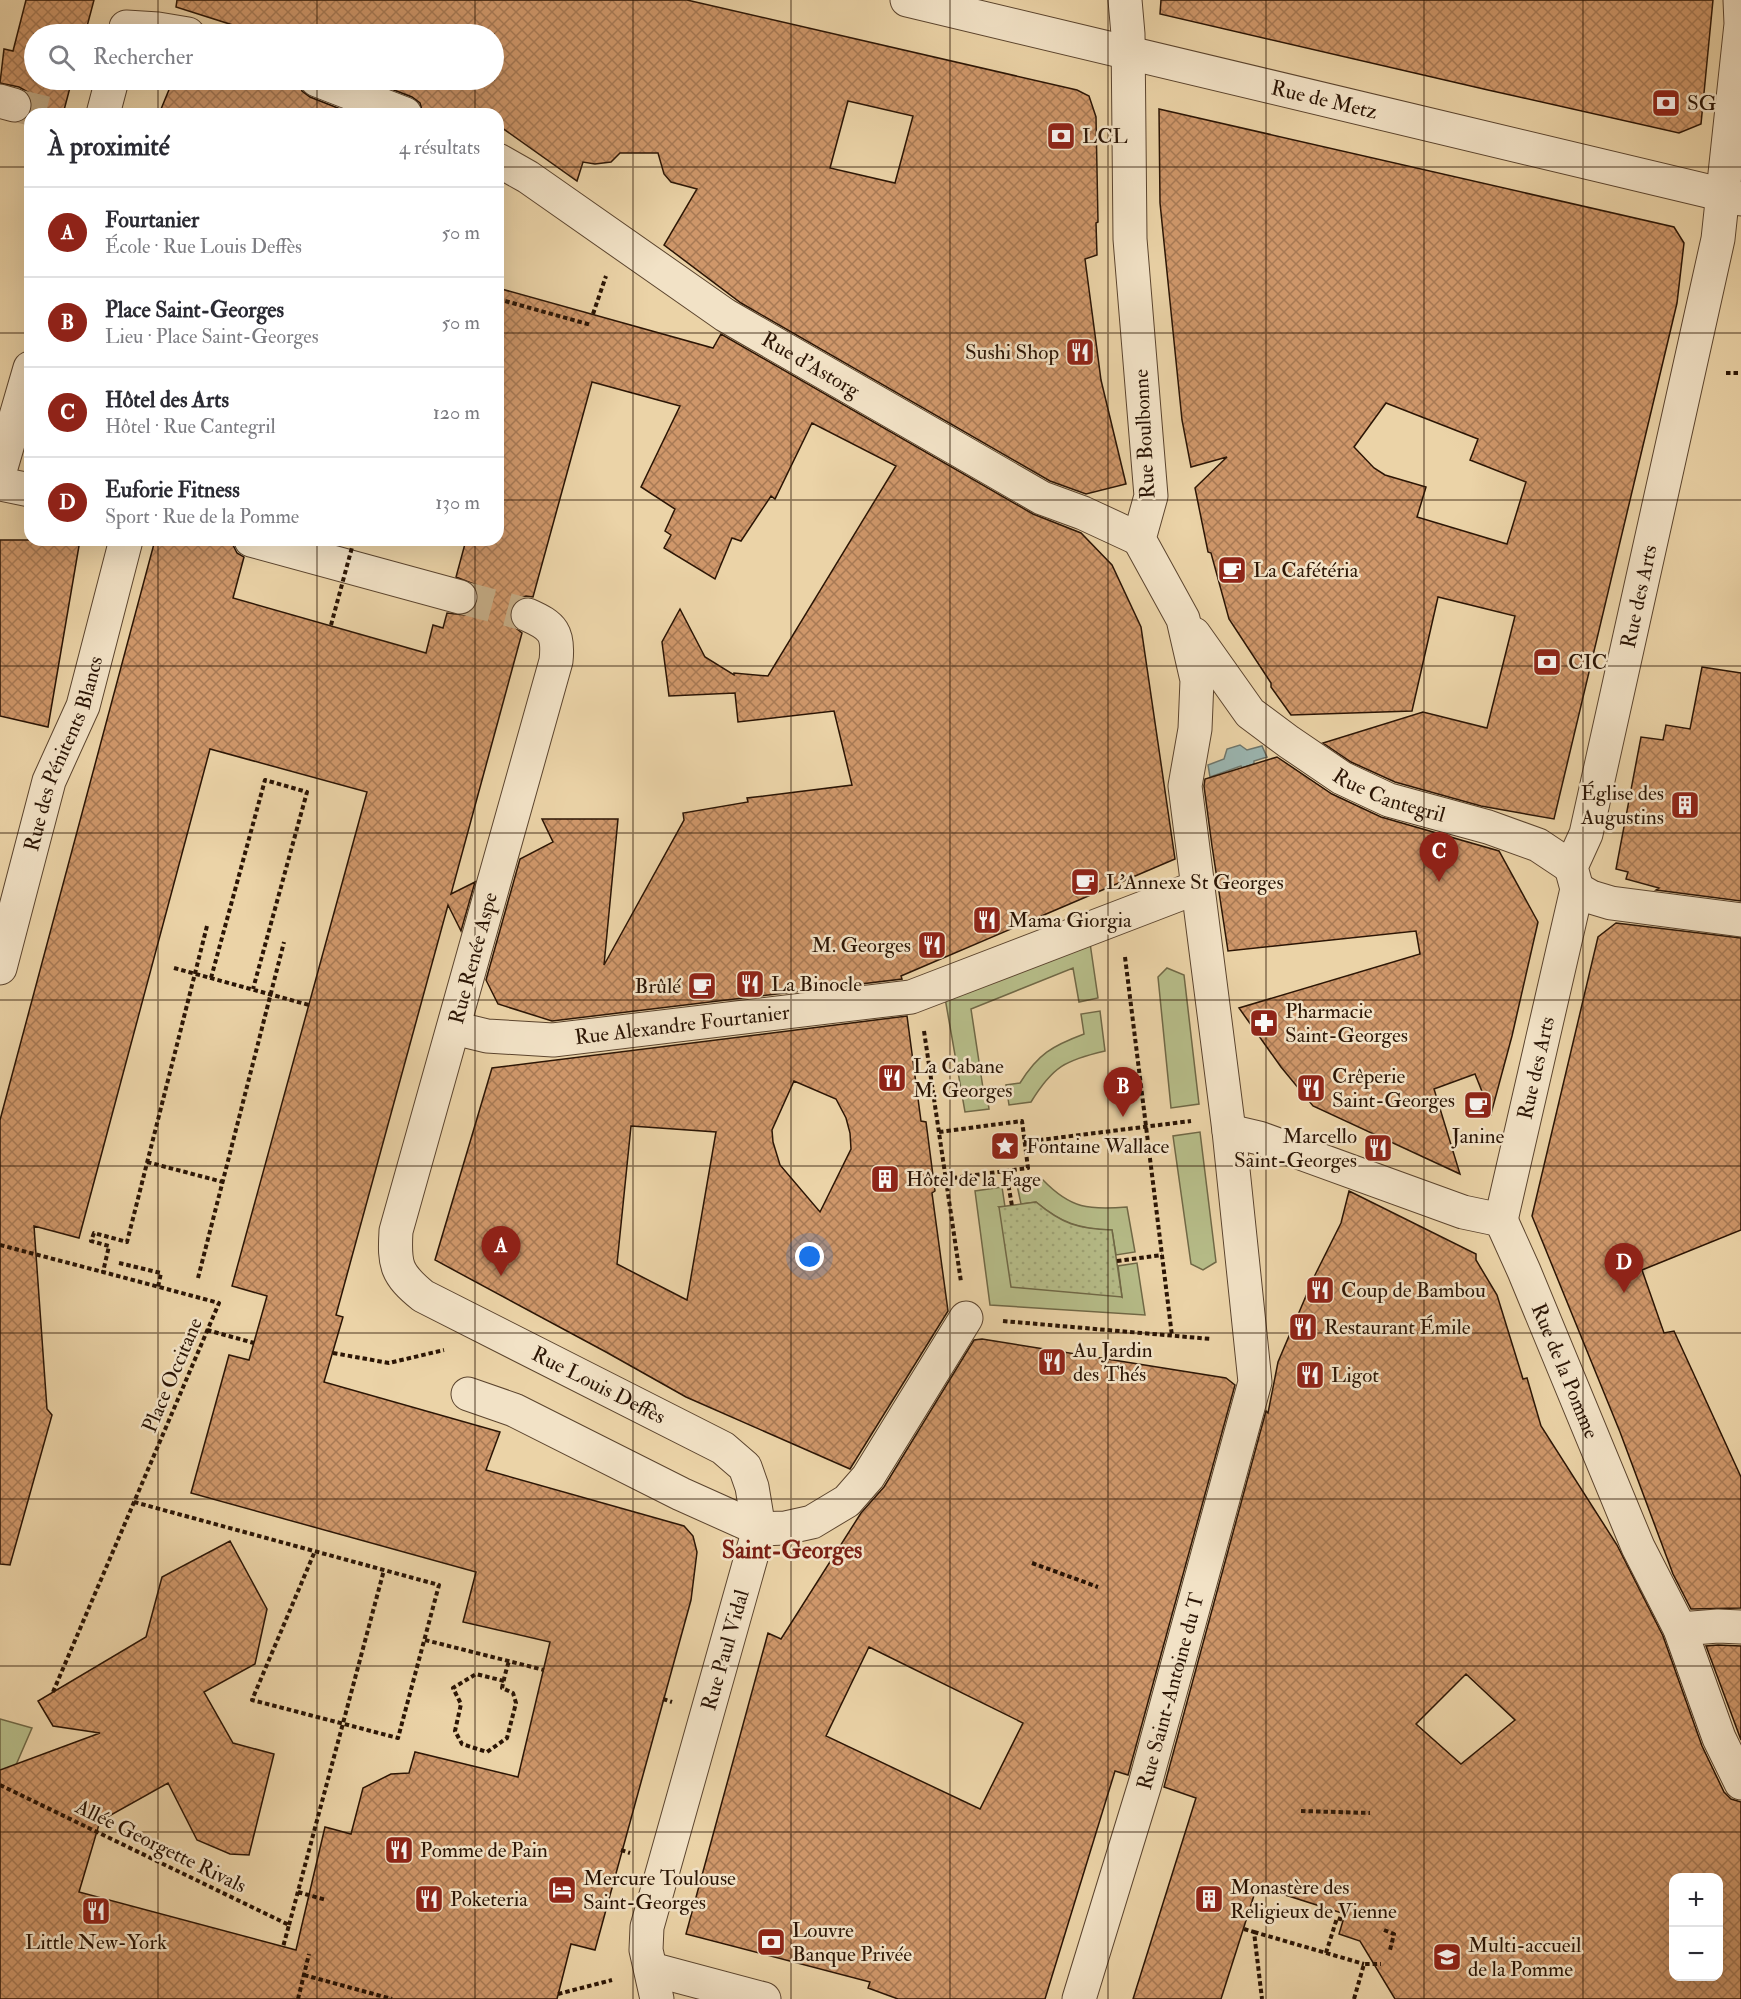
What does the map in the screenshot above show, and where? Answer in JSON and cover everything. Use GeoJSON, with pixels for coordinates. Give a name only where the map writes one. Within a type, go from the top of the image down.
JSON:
{"type":"FeatureCollection","features":[{"type":"Feature","properties":{"kind":"street","name":"Rue de Metz"},"geometry":{"type":"LineString","coordinates":[[908,0],[1732,197]]}},
{"type":"Feature","properties":{"kind":"street","name":"Rue Boulbonne"},"geometry":{"type":"LineString","coordinates":[[1125,0],[1128,34],[1130,239],[1151,496],[1139,539]]}},
{"type":"Feature","properties":{"kind":"street","name":"Rue des Arts"},"geometry":{"type":"LineString","coordinates":[[1501,1220],[1574,878],[1586,834],[1708,286],[1732,197],[1741,24],[1740,0]]}},
{"type":"Feature","properties":{"kind":"street"},"geometry":{"type":"LineString","coordinates":[[105,108],[109,90]]}},
{"type":"Feature","properties":{"kind":"street"},"geometry":{"type":"LineString","coordinates":[[343,90],[389,108]]}},
{"type":"Feature","properties":{"kind":"street","name":"Rue d'Astorg"},"geometry":{"type":"LineString","coordinates":[[504,163],[725,315],[1042,498],[1083,513],[1139,539]]}},
{"type":"Feature","properties":{"kind":"street"},"geometry":{"type":"LineString","coordinates":[[0,471],[24,389]]}},
{"type":"Feature","properties":{"kind":"street"},"geometry":{"type":"LineString","coordinates":[[0,484],[24,489]]}},
{"type":"Feature","properties":{"kind":"street"},"geometry":{"type":"LineString","coordinates":[[1139,539],[1184,619],[1197,680],[1195,729],[1185,786],[1228,1124],[1250,1342]]}},
{"type":"Feature","properties":{"kind":"street","name":"Rue des Pénitents Blancs"},"geometry":{"type":"LineString","coordinates":[[0,968],[49,781],[83,706],[124,546]]}},
{"type":"Feature","properties":{"kind":"street"},"geometry":{"type":"LineString","coordinates":[[273,546],[460,597]]}},
{"type":"Feature","properties":{"kind":"street","name":"Rue Renée Aspe"},"geometry":{"type":"LineString","coordinates":[[399,1271],[395,1254],[396,1231],[556,661],[558,645],[555,634],[545,622],[528,615]]}},
{"type":"Feature","properties":{"kind":"street","name":"Rue Cantegril"},"geometry":{"type":"LineString","coordinates":[[1184,619],[1223,678],[1250,713],[1289,742],[1352,782],[1389,800],[1488,827],[1538,845],[1591,897],[1611,903],[1741,920]]}},
{"type":"Feature","properties":{"kind":"street"},"geometry":{"type":"LineString","coordinates":[[1195,729],[1211,717],[1230,710],[1250,713]]}},
{"type":"Feature","properties":{"kind":"street","name":"Rue Alexandre Fourtanier"},"geometry":{"type":"LineString","coordinates":[[454,1028],[487,1036],[552,1040],[915,996],[1198,887]]}},
{"type":"Feature","properties":{"kind":"street"},"geometry":{"type":"LineString","coordinates":[[1228,1124],[1259,1138],[1463,1212],[1501,1220]]}},
{"type":"Feature","properties":{"kind":"street","name":"Rue de la Pomme"},"geometry":{"type":"LineString","coordinates":[[1501,1220],[1638,1547],[1680,1629],[1719,1738],[1741,1783]]}},
{"type":"Feature","properties":{"kind":"street","name":"Rue Louis Deffès"},"geometry":{"type":"LineString","coordinates":[[399,1271],[407,1283],[423,1296],[723,1448],[745,1467],[752,1486],[759,1528]]}},
{"type":"Feature","properties":{"kind":"street"},"geometry":{"type":"LineString","coordinates":[[468,1394],[513,1410],[681,1494],[759,1528],[785,1528],[812,1522],[847,1501],[868,1477],[966,1318]]}},
{"type":"Feature","properties":{"kind":"street","name":"Rue Saint-Antoine du T"},"geometry":{"type":"LineString","coordinates":[[1079,1999],[1145,1784],[1255,1382],[1250,1342]]}},
{"type":"Feature","properties":{"kind":"street","name":"Rue Paul Vidal"},"geometry":{"type":"LineString","coordinates":[[654,1984],[646,1950],[647,1927],[759,1528]]}},
{"type":"Feature","properties":{"kind":"street"},"geometry":{"type":"LineString","coordinates":[[1680,1629],[1741,1627]]}},
{"type":"Feature","properties":{"kind":"street"},"geometry":{"type":"LineString","coordinates":[[654,1984],[764,1999]]}},
{"type":"Feature","properties":{"kind":"path"},"geometry":{"type":"LineString","coordinates":[[594,314],[606,276]]}},
{"type":"Feature","properties":{"kind":"path"},"geometry":{"type":"LineString","coordinates":[[504,301],[591,325]]}},
{"type":"Feature","properties":{"kind":"path"},"geometry":{"type":"LineString","coordinates":[[331,625],[352,546]]}},
{"type":"Feature","properties":{"kind":"path"},"geometry":{"type":"LineString","coordinates":[[212,978],[265,780],[307,792],[253,989]]}},
{"type":"Feature","properties":{"kind":"path"},"geometry":{"type":"LineString","coordinates":[[1120,917],[1172,1336]]}},
{"type":"Feature","properties":{"kind":"path"},"geometry":{"type":"LineString","coordinates":[[103,1272],[109,1246],[91,1241],[94,1233],[127,1242],[207,926]]}},
{"type":"Feature","properties":{"kind":"path"},"geometry":{"type":"LineString","coordinates":[[198,1278],[284,942]]}},
{"type":"Feature","properties":{"kind":"path"},"geometry":{"type":"LineString","coordinates":[[174,968],[309,1005]]}},
{"type":"Feature","properties":{"kind":"path"},"geometry":{"type":"LineString","coordinates":[[915,996],[939,1132],[966,1318],[1250,1342]]}},
{"type":"Feature","properties":{"kind":"path"},"geometry":{"type":"LineString","coordinates":[[939,1132],[1022,1121],[1028,1168],[946,1179]]}},
{"type":"Feature","properties":{"kind":"path"},"geometry":{"type":"LineString","coordinates":[[1024,1142],[1147,1127],[1228,1124]]}},
{"type":"Feature","properties":{"kind":"path"},"geometry":{"type":"LineString","coordinates":[[147,1162],[223,1182]]}},
{"type":"Feature","properties":{"kind":"path"},"geometry":{"type":"LineString","coordinates":[[1006,1171],[1012,1206]]}},
{"type":"Feature","properties":{"kind":"path","name":"Place Occitane"},"geometry":{"type":"LineString","coordinates":[[0,1245],[219,1303],[53,1692]]}},
{"type":"Feature","properties":{"kind":"path"},"geometry":{"type":"LineString","coordinates":[[1117,1261],[1162,1255]]}},
{"type":"Feature","properties":{"kind":"path"},"geometry":{"type":"LineString","coordinates":[[119,1263],[161,1273],[158,1287]]}},
{"type":"Feature","properties":{"kind":"path"},"geometry":{"type":"LineString","coordinates":[[207,1330],[254,1343]]}},
{"type":"Feature","properties":{"kind":"path"},"geometry":{"type":"LineString","coordinates":[[333,1353],[389,1363],[443,1352],[448,1345]]}},
{"type":"Feature","properties":{"kind":"path"},"geometry":{"type":"LineString","coordinates":[[134,1503],[315,1551],[439,1585],[398,1738],[252,1700],[315,1551]]}},
{"type":"Feature","properties":{"kind":"path"},"geometry":{"type":"LineString","coordinates":[[1032,1563],[1098,1587]]}},
{"type":"Feature","properties":{"kind":"path"},"geometry":{"type":"LineString","coordinates":[[283,1947],[384,1570]]}},
{"type":"Feature","properties":{"kind":"path"},"geometry":{"type":"LineString","coordinates":[[424,1640],[544,1670]]}},
{"type":"Feature","properties":{"kind":"path"},"geometry":{"type":"LineString","coordinates":[[504,1681],[476,1674],[453,1688],[461,1704],[455,1731],[462,1744],[488,1752],[507,1738],[516,1703],[513,1694],[502,1688],[504,1681],[509,1661]]}},
{"type":"Feature","properties":{"kind":"path","name":"Allée Georgette Rivals"},"geometry":{"type":"LineString","coordinates":[[0,1785],[289,1925]]}},
{"type":"Feature","properties":{"kind":"path"},"geometry":{"type":"LineString","coordinates":[[1301,1811],[1370,1813]]}},
{"type":"Feature","properties":{"kind":"path"},"geometry":{"type":"LineString","coordinates":[[298,1892],[326,1900]]}},
{"type":"Feature","properties":{"kind":"path"},"geometry":{"type":"LineString","coordinates":[[1326,1953],[1337,1918],[1344,1920]]}},
{"type":"Feature","properties":{"kind":"path"},"geometry":{"type":"LineString","coordinates":[[1244,1929],[1364,1964],[1381,1964]]}},
{"type":"Feature","properties":{"kind":"path"},"geometry":{"type":"LineString","coordinates":[[1384,1930],[1394,1934],[1390,1950]]}},
{"type":"Feature","properties":{"kind":"path"},"geometry":{"type":"LineString","coordinates":[[1254,1932],[1262,1999]]}},
{"type":"Feature","properties":{"kind":"path"},"geometry":{"type":"LineString","coordinates":[[298,1999],[309,1954]]}},
{"type":"Feature","properties":{"kind":"path"},"geometry":{"type":"LineString","coordinates":[[1354,1999],[1364,1964]]}},
{"type":"Feature","properties":{"kind":"path"},"geometry":{"type":"LineString","coordinates":[[304,1975],[392,1999]]}},
{"type":"Feature","properties":{"kind":"path"},"geometry":{"type":"LineString","coordinates":[[558,1994],[654,1984]]}},
{"type":"Feature","properties":{"kind":"green space"},"geometry":{"type":"Polygon","coordinates":[[[1090,943],[1098,998],[1079,1002],[1073,968],[971,1009],[983,1088],[986,1088],[989,1109],[965,1112],[945,998],[1090,943]]]}},
{"type":"Feature","properties":{"kind":"green space"},"geometry":{"type":"Polygon","coordinates":[[[1167,968],[1184,975],[1199,1104],[1171,1108],[1158,977],[1167,968]]]}},
{"type":"Feature","properties":{"kind":"green space"},"geometry":{"type":"Polygon","coordinates":[[[1100,1011],[1105,1051],[1062,1066],[1046,1080],[1031,1102],[1009,1105],[1006,1085],[1020,1083],[1033,1065],[1047,1052],[1084,1034],[1081,1014],[1100,1011]]]}},
{"type":"Feature","properties":{"kind":"green space"},"geometry":{"type":"Polygon","coordinates":[[[1200,1132],[1216,1262],[1203,1270],[1191,1264],[1173,1136],[1200,1132]]]}},
{"type":"Feature","properties":{"kind":"green space"},"geometry":{"type":"Polygon","coordinates":[[[1043,1180],[1063,1197],[1081,1206],[1127,1207],[1135,1252],[1116,1255],[1112,1230],[1071,1224],[1036,1202],[1021,1204],[1017,1185],[1043,1180]]]}},
{"type":"Feature","properties":{"kind":"green space"},"geometry":{"type":"Polygon","coordinates":[[[1002,1187],[1005,1207],[999,1207],[1122,1297],[1118,1266],[1137,1263],[1145,1315],[990,1305],[975,1191],[1002,1187]]]}},
{"type":"Feature","properties":{"kind":"green space"},"geometry":{"type":"Polygon","coordinates":[[[1036,1202],[1054,1216],[1071,1224],[1112,1230],[1122,1297],[1011,1287],[999,1207],[1036,1202]]]}},
{"type":"Feature","properties":{"kind":"green space"},"geometry":{"type":"Polygon","coordinates":[[[0,1719],[32,1728],[9,1781],[0,1776],[0,1719]]]}},
{"type":"Feature","properties":{"kind":"water"},"geometry":{"type":"Polygon","coordinates":[[[1240,745],[1247,750],[1262,746],[1267,757],[1254,761],[1254,764],[1210,777],[1208,765],[1224,759],[1227,749],[1240,745]]]}},
{"type":"Feature","properties":{"kind":"building"},"geometry":{"type":"Polygon","coordinates":[[[26,0],[94,0],[88,24],[24,24],[24,90],[0,83],[4,49],[13,51],[26,0]]]}},
{"type":"Feature","properties":{"kind":"building"},"geometry":{"type":"Polygon","coordinates":[[[177,0],[687,0],[1077,90],[1089,96],[1096,117],[1098,222],[1096,223],[1097,255],[1085,259],[1101,380],[1126,484],[1086,494],[1050,481],[741,303],[664,245],[697,189],[671,182],[664,174],[658,153],[620,153],[611,162],[595,164],[583,162],[577,181],[504,129],[504,108],[421,108],[420,103],[412,97],[394,90],[504,90],[504,24],[230,24],[176,7],[177,0]],[[848,101],[830,168],[895,183],[913,116],[848,101]]]}},
{"type":"Feature","properties":{"kind":"building"},"geometry":{"type":"Polygon","coordinates":[[[1161,0],[1713,0],[1701,124],[1679,133],[1488,90],[1160,14],[1161,0]]]}},
{"type":"Feature","properties":{"kind":"building"},"geometry":{"type":"Polygon","coordinates":[[[24,90],[69,90],[65,108],[31,108],[32,101],[28,92],[24,90]]]}},
{"type":"Feature","properties":{"kind":"building"},"geometry":{"type":"Polygon","coordinates":[[[169,90],[302,90],[310,97],[338,108],[161,108],[169,90]]]}},
{"type":"Feature","properties":{"kind":"building"},"geometry":{"type":"Polygon","coordinates":[[[1159,109],[1674,227],[1684,243],[1677,303],[1554,819],[1481,806],[1395,782],[1351,762],[1323,743],[1423,712],[1487,728],[1515,616],[1438,597],[1412,711],[1291,715],[1271,687],[1271,683],[1229,619],[1211,553],[1208,552],[1195,488],[1227,457],[1191,467],[1182,420],[1160,203],[1159,109]],[[1386,403],[1354,447],[1374,468],[1385,475],[1426,487],[1417,517],[1507,544],[1526,482],[1470,460],[1478,439],[1386,403]]]}},
{"type":"Feature","properties":{"kind":"building"},"geometry":{"type":"Polygon","coordinates":[[[504,290],[713,348],[721,334],[1033,514],[1081,533],[1112,565],[1141,627],[1175,859],[901,976],[902,979],[552,1021],[498,1004],[486,980],[520,859],[553,842],[542,819],[618,819],[604,965],[684,820],[683,813],[748,802],[747,798],[852,785],[834,711],[738,722],[735,693],[669,696],[662,642],[680,609],[705,657],[734,675],[734,673],[768,676],[896,466],[812,423],[775,499],[771,496],[741,541],[732,538],[715,579],[664,548],[671,535],[665,531],[675,509],[641,487],[680,406],[592,382],[533,597],[526,596],[518,599],[511,608],[509,616],[512,625],[522,633],[451,894],[475,882],[461,931],[448,905],[336,1315],[343,1317],[324,1382],[500,1432],[486,1470],[684,1526],[693,1536],[697,1552],[691,1600],[595,1950],[571,1944],[557,1999],[0,1999],[0,1770],[100,1733],[53,1726],[38,1701],[146,1637],[162,1577],[230,1541],[267,1609],[255,1664],[204,1692],[233,1743],[274,1754],[249,1855],[230,1854],[197,1840],[168,1783],[100,1821],[79,1892],[296,1950],[325,1827],[351,1834],[363,1788],[391,1774],[409,1773],[415,1752],[518,1777],[550,1642],[463,1622],[476,1572],[191,1493],[229,1355],[249,1360],[267,1296],[232,1286],[367,792],[210,749],[79,1238],[34,1226],[47,1409],[52,1415],[10,1565],[0,1564],[0,1120],[153,546],[234,546],[237,553],[244,557],[233,598],[426,653],[433,625],[443,628],[447,613],[465,615],[474,610],[478,602],[478,593],[474,584],[456,577],[464,546],[504,546],[504,290]]]}},
{"type":"Feature","properties":{"kind":"building"},"geometry":{"type":"Polygon","coordinates":[[[0,540],[24,540],[24,546],[79,546],[48,727],[0,716],[0,540]]]}},
{"type":"Feature","properties":{"kind":"building","name":"Église des Augustins"},"geometry":{"type":"Polygon","coordinates":[[[1702,667],[1741,673],[1741,901],[1656,890],[1659,888],[1626,879],[1628,872],[1616,869],[1641,737],[1663,740],[1666,725],[1690,729],[1702,667]]]}},
{"type":"Feature","properties":{"kind":"building"},"geometry":{"type":"Polygon","coordinates":[[[1277,757],[1332,794],[1381,817],[1499,851],[1538,922],[1512,1036],[1491,1114],[1475,1074],[1434,1089],[1460,1174],[1313,1106],[1281,1067],[1239,1008],[1420,954],[1416,931],[1228,951],[1212,846],[1205,779],[1277,757]]]}},
{"type":"Feature","properties":{"kind":"building"},"geometry":{"type":"Polygon","coordinates":[[[1616,923],[1741,938],[1741,1230],[1642,1270],[1664,1333],[1674,1331],[1741,1477],[1741,1608],[1691,1609],[1673,1574],[1620,1432],[1532,1216],[1598,937],[1616,923]]]}},
{"type":"Feature","properties":{"kind":"building"},"geometry":{"type":"Polygon","coordinates":[[[907,1016],[921,1121],[926,1122],[935,1191],[932,1193],[948,1311],[850,1469],[686,1397],[435,1260],[492,1068],[907,1016]],[[794,1081],[772,1130],[773,1142],[780,1165],[820,1212],[851,1149],[850,1133],[846,1118],[836,1099],[794,1081]],[[631,1126],[617,1264],[687,1300],[716,1132],[631,1126]]]}},
{"type":"Feature","properties":{"kind":"building"},"geometry":{"type":"Polygon","coordinates":[[[1349,1191],[1476,1254],[1476,1260],[1497,1295],[1523,1379],[1527,1378],[1541,1426],[1617,1545],[1663,1636],[1702,1746],[1724,1792],[1731,1799],[1741,1802],[1741,1999],[1395,1999],[1360,1941],[1339,1934],[1345,1914],[1257,1886],[1221,1999],[1133,1999],[1196,1798],[1164,1787],[1266,1411],[1268,1413],[1278,1362],[1314,1277],[1341,1223],[1349,1191]],[[1466,1674],[1416,1724],[1461,1764],[1515,1720],[1466,1674]]]}},
{"type":"Feature","properties":{"kind":"building"},"geometry":{"type":"Polygon","coordinates":[[[982,1339],[1226,1378],[1235,1385],[1128,1775],[1115,1771],[1045,1999],[898,1999],[868,1988],[870,1982],[686,1934],[768,1633],[781,1639],[861,1513],[884,1487],[974,1340],[982,1339]],[[869,1647],[826,1736],[980,1809],[1023,1723],[869,1647]]]}},
{"type":"Feature","properties":{"kind":"building"},"geometry":{"type":"Polygon","coordinates":[[[1706,1646],[1741,1646],[1741,1740],[1706,1646]]]}},
{"type":"Feature","properties":{"kind":"tunnel"},"geometry":{"type":"LineString","coordinates":[[14,105],[26,108]]}},
{"type":"Feature","properties":{"kind":"tunnel"},"geometry":{"type":"LineString","coordinates":[[460,597],[528,615]]}},
{"type":"Feature","properties":{"kind":"place","name":"SG"},"geometry":{"type":"Point","coordinates":[1666,103]}},
{"type":"Feature","properties":{"kind":"place","name":"LCL"},"geometry":{"type":"Point","coordinates":[1061,136]}},
{"type":"Feature","properties":{"kind":"place","name":"Sushi Shop"},"geometry":{"type":"Point","coordinates":[1080,352]}},
{"type":"Feature","properties":{"kind":"place","name":"La Cafétéria"},"geometry":{"type":"Point","coordinates":[1232,570]}},
{"type":"Feature","properties":{"kind":"place","name":"CIC"},"geometry":{"type":"Point","coordinates":[1547,662]}},
{"type":"Feature","properties":{"kind":"place","name":"Église des Augustins"},"geometry":{"type":"Point","coordinates":[1685,805]}},
{"type":"Feature","properties":{"kind":"place","name":"L'Annexe St Georges"},"geometry":{"type":"Point","coordinates":[1085,882]}},
{"type":"Feature","properties":{"kind":"place","name":"Hôtel des Arts"},"geometry":{"type":"Point","coordinates":[1439,882]}},
{"type":"Feature","properties":{"kind":"place","name":"Mama Giorgia"},"geometry":{"type":"Point","coordinates":[987,920]}},
{"type":"Feature","properties":{"kind":"place","name":"M. Georges"},"geometry":{"type":"Point","coordinates":[932,945]}},
{"type":"Feature","properties":{"kind":"place","name":"La Binocle"},"geometry":{"type":"Point","coordinates":[750,984]}},
{"type":"Feature","properties":{"kind":"place","name":"Brûlé"},"geometry":{"type":"Point","coordinates":[702,986]}},
{"type":"Feature","properties":{"kind":"place","name":"Pharmacie Saint-Georges"},"geometry":{"type":"Point","coordinates":[1264,1023]}},
{"type":"Feature","properties":{"kind":"place","name":"La Cabane M. Georges"},"geometry":{"type":"Point","coordinates":[892,1078]}},
{"type":"Feature","properties":{"kind":"place","name":"Crêperie Saint-Georges"},"geometry":{"type":"Point","coordinates":[1311,1088]}},
{"type":"Feature","properties":{"kind":"place","name":"Janine"},"geometry":{"type":"Point","coordinates":[1478,1105]}},
{"type":"Feature","properties":{"kind":"place","name":"Place Saint-Georges"},"geometry":{"type":"Point","coordinates":[1123,1117]}},
{"type":"Feature","properties":{"kind":"place","name":"Fontaine Wallace"},"geometry":{"type":"Point","coordinates":[1005,1146]}},
{"type":"Feature","properties":{"kind":"place","name":"Marcello Saint-Georges"},"geometry":{"type":"Point","coordinates":[1378,1148]}},
{"type":"Feature","properties":{"kind":"place","name":"Hôtel de la Fage"},"geometry":{"type":"Point","coordinates":[885,1179]}},
{"type":"Feature","properties":{"kind":"place","name":"Fourtanier"},"geometry":{"type":"Point","coordinates":[501,1276]}},
{"type":"Feature","properties":{"kind":"place","name":"Coup de Bambou"},"geometry":{"type":"Point","coordinates":[1320,1290]}},
{"type":"Feature","properties":{"kind":"place","name":"Euforie Fitness"},"geometry":{"type":"Point","coordinates":[1624,1293]}},
{"type":"Feature","properties":{"kind":"place","name":"Restaurant Émile"},"geometry":{"type":"Point","coordinates":[1303,1327]}},
{"type":"Feature","properties":{"kind":"place","name":"Au Jardin des Thés"},"geometry":{"type":"Point","coordinates":[1052,1362]}},
{"type":"Feature","properties":{"kind":"place","name":"Ligot"},"geometry":{"type":"Point","coordinates":[1310,1375]}},
{"type":"Feature","properties":{"kind":"place","name":"Pomme de Pain"},"geometry":{"type":"Point","coordinates":[399,1850]}},
{"type":"Feature","properties":{"kind":"place","name":"Mercure Toulouse Saint-Georges"},"geometry":{"type":"Point","coordinates":[562,1890]}},
{"type":"Feature","properties":{"kind":"place","name":"Poketeria"},"geometry":{"type":"Point","coordinates":[429,1899]}},
{"type":"Feature","properties":{"kind":"place","name":"Monastère des Religieux de Vienne"},"geometry":{"type":"Point","coordinates":[1209,1899]}},
{"type":"Feature","properties":{"kind":"place","name":"Little New-York"},"geometry":{"type":"Point","coordinates":[96,1911]}},
{"type":"Feature","properties":{"kind":"place","name":"Louvre Banque Privée"},"geometry":{"type":"Point","coordinates":[771,1942]}},
{"type":"Feature","properties":{"kind":"place","name":"Multi-accueil de la Pomme"},"geometry":{"type":"Point","coordinates":[1447,1957]}},
{"type":"Feature","properties":{"kind":"district","name":"Saint-Georges"},"geometry":{"type":"Point","coordinates":[792,1550]}}]}
